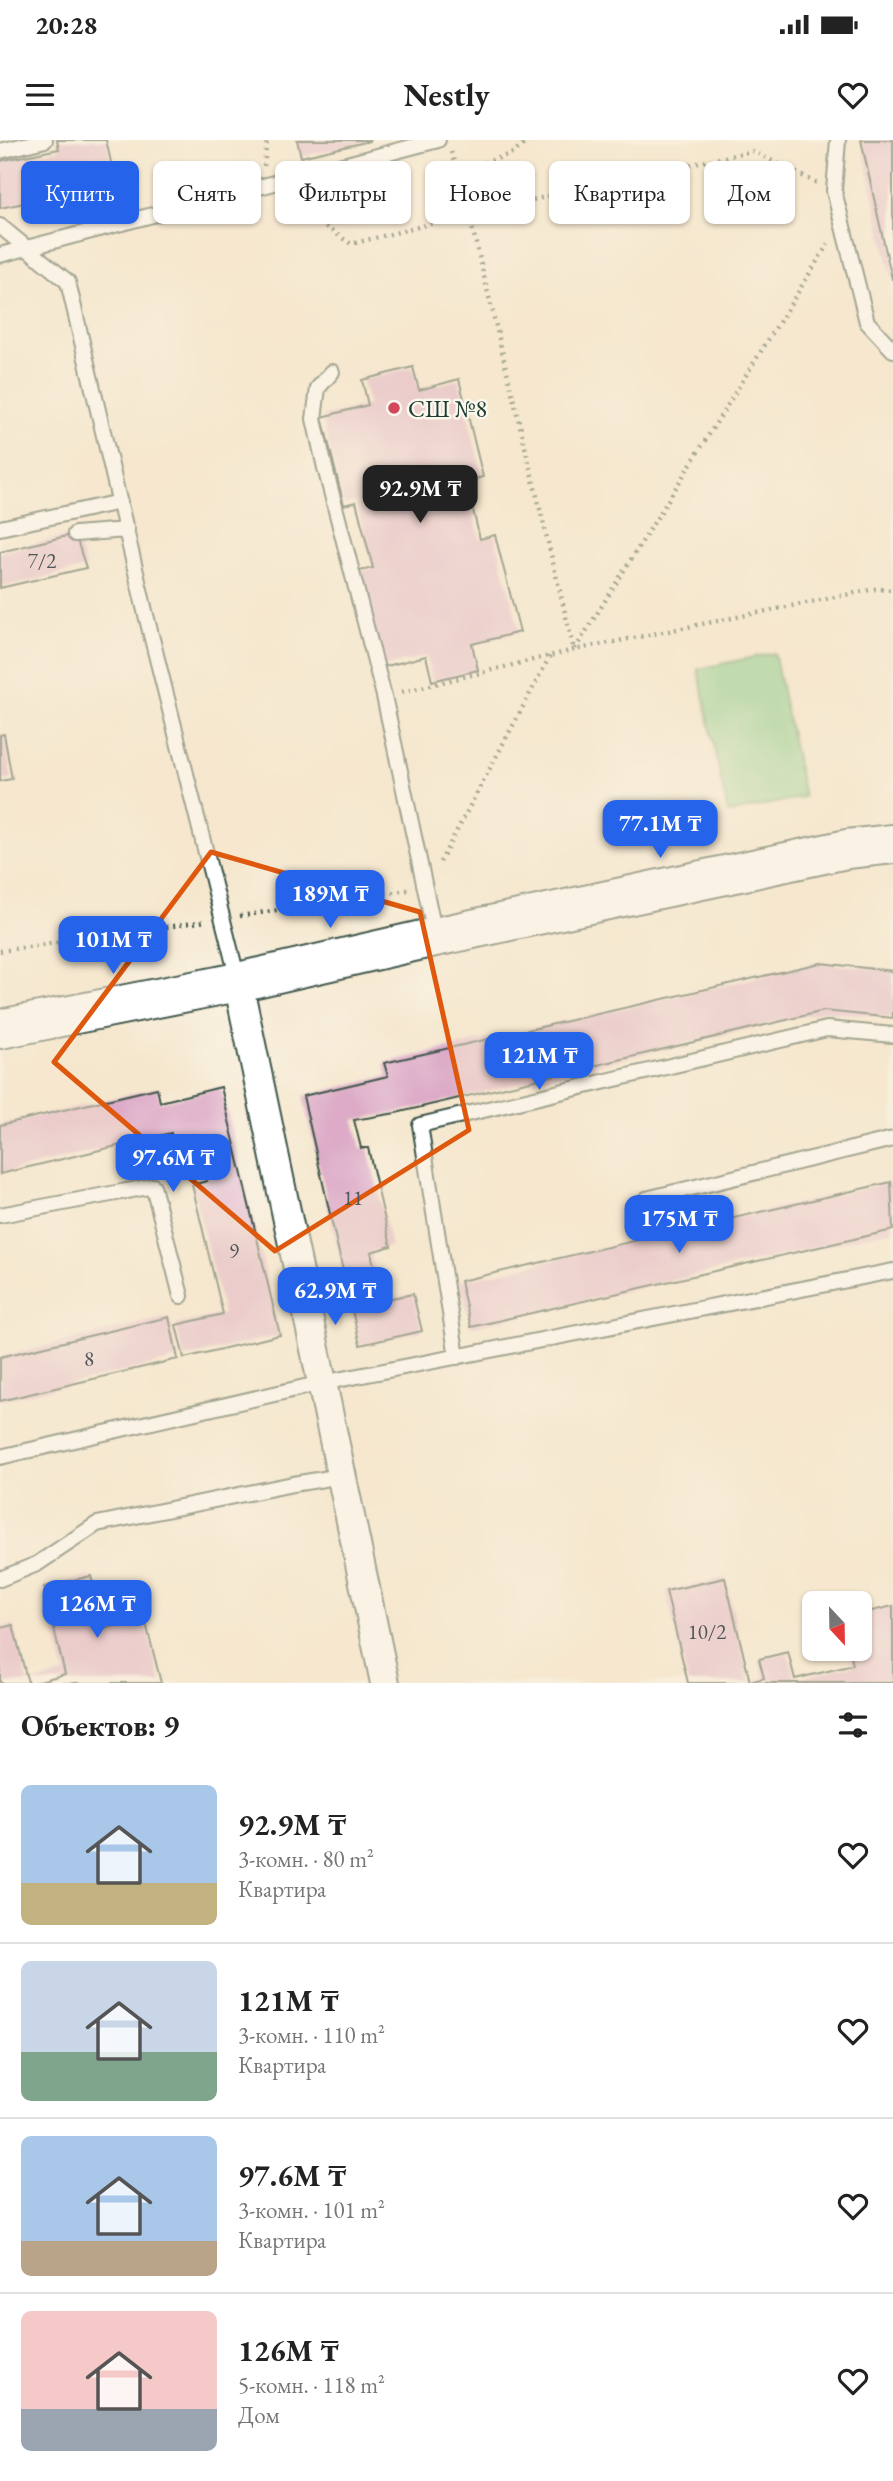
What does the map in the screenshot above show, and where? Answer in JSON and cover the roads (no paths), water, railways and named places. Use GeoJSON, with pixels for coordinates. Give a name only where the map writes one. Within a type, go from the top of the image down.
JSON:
{"type":"FeatureCollection","features":[{"type":"Feature","properties":{"kind":"street"},"geometry":{"type":"LineString","coordinates":[[0,1029],[238,982],[847,849],[893,844]]}},
{"type":"Feature","properties":{"kind":"street"},"geometry":{"type":"LineString","coordinates":[[238,982],[385,1683]]}},
{"type":"Feature","properties":{"kind":"lane"},"geometry":{"type":"LineString","coordinates":[[0,150],[45,140]]}},
{"type":"Feature","properties":{"kind":"lane"},"geometry":{"type":"LineString","coordinates":[[0,255],[438,140]]}},
{"type":"Feature","properties":{"kind":"lane"},"geometry":{"type":"LineString","coordinates":[[838,140],[834,191],[867,322],[893,350]]}},
{"type":"Feature","properties":{"kind":"lane"},"geometry":{"type":"LineString","coordinates":[[0,226],[68,282],[145,611],[238,982]]}},
{"type":"Feature","properties":{"kind":"lane"},"geometry":{"type":"LineString","coordinates":[[332,372],[318,388],[314,419],[384,696],[435,937]]}},
{"type":"Feature","properties":{"kind":"lane"},"geometry":{"type":"LineString","coordinates":[[0,528],[120,502]]}},
{"type":"Feature","properties":{"kind":"lane"},"geometry":{"type":"LineString","coordinates":[[75,534],[127,530]]}},
{"type":"Feature","properties":{"kind":"lane"},"geometry":{"type":"LineString","coordinates":[[457,1357],[420,1125],[827,1029],[893,1035]]}},
{"type":"Feature","properties":{"kind":"lane"},"geometry":{"type":"LineString","coordinates":[[646,1199],[893,1139]]}},
{"type":"Feature","properties":{"kind":"lane"},"geometry":{"type":"LineString","coordinates":[[0,1215],[153,1186],[181,1296]]}},
{"type":"Feature","properties":{"kind":"lane"},"geometry":{"type":"LineString","coordinates":[[0,1457],[322,1383],[893,1271]]}},
{"type":"Feature","properties":{"kind":"lane"},"geometry":{"type":"LineString","coordinates":[[0,1579],[37,1564],[97,1524],[293,1483],[342,1476]]}},
{"type":"Feature","properties":{"kind":"place","name":"СШ №8"},"geometry":{"type":"Point","coordinates":[394,408]}}]}
